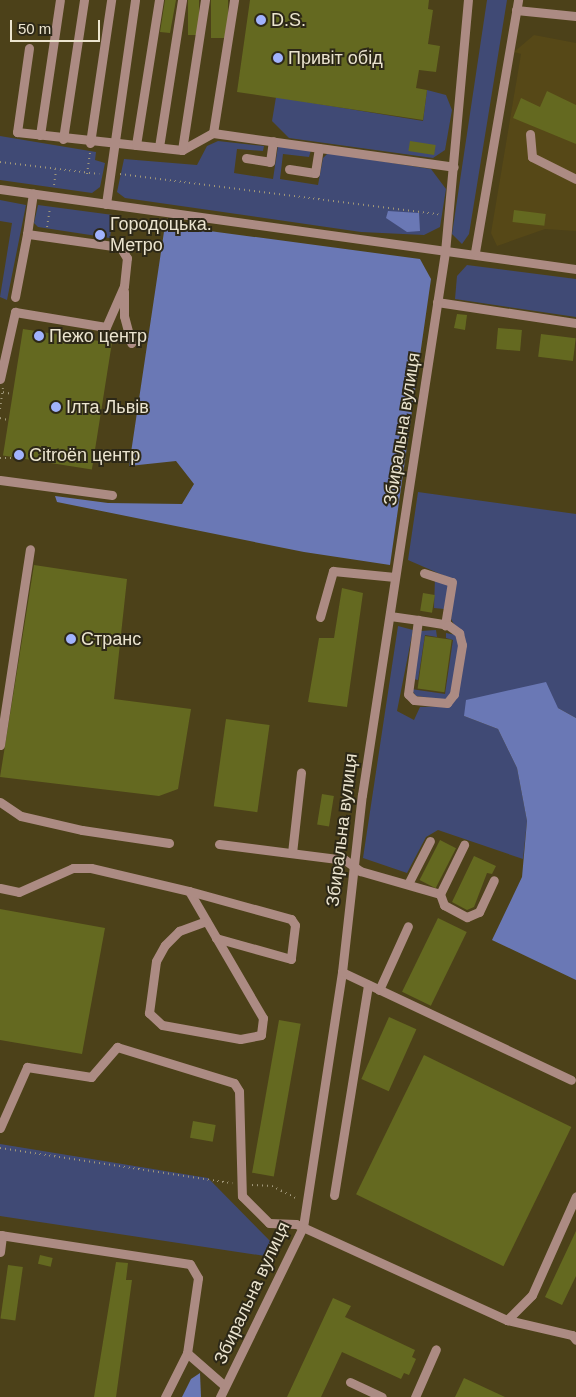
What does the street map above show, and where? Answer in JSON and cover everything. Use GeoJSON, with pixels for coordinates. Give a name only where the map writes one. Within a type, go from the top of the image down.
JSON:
{"type":"FeatureCollection","features":[{"type":"Feature","properties":{"kind":"street"},"geometry":{"type":"LineString","coordinates":[[40,135],[60,0]]}},
{"type":"Feature","properties":{"kind":"street"},"geometry":{"type":"LineString","coordinates":[[63,139],[84,0]]}},
{"type":"Feature","properties":{"kind":"street"},"geometry":{"type":"LineString","coordinates":[[90,143],[111,0]]}},
{"type":"Feature","properties":{"kind":"street"},"geometry":{"type":"LineString","coordinates":[[106,204],[135,0]]}},
{"type":"Feature","properties":{"kind":"street"},"geometry":{"type":"LineString","coordinates":[[136,145],[159,0]]}},
{"type":"Feature","properties":{"kind":"street"},"geometry":{"type":"LineString","coordinates":[[159,147],[182,0]]}},
{"type":"Feature","properties":{"kind":"street"},"geometry":{"type":"LineString","coordinates":[[182,150],[205,0]]}},
{"type":"Feature","properties":{"kind":"street"},"geometry":{"type":"LineString","coordinates":[[214,133],[234,0]]}},
{"type":"Feature","properties":{"kind":"street","name":"Збиральна вулиця"},"geometry":{"type":"LineString","coordinates":[[220,1397],[303,1227],[342,972],[353,866],[395,577],[445,252],[468,0]]}},
{"type":"Feature","properties":{"kind":"street"},"geometry":{"type":"LineString","coordinates":[[475,252],[518,0]]}},
{"type":"Feature","properties":{"kind":"street"},"geometry":{"type":"LineString","coordinates":[[516,10],[576,16]]}},
{"type":"Feature","properties":{"kind":"street"},"geometry":{"type":"LineString","coordinates":[[29,48],[16,132],[90,143],[182,150],[214,133],[454,167]]}},
{"type":"Feature","properties":{"kind":"street"},"geometry":{"type":"LineString","coordinates":[[530,134],[532,157],[576,179]]}},
{"type":"Feature","properties":{"kind":"street"},"geometry":{"type":"LineString","coordinates":[[246,158],[270,162],[273,141]]}},
{"type":"Feature","properties":{"kind":"street"},"geometry":{"type":"LineString","coordinates":[[289,169],[315,173],[319,148]]}},
{"type":"Feature","properties":{"kind":"street"},"geometry":{"type":"LineString","coordinates":[[0,189],[445,252],[475,252],[576,268]]}},
{"type":"Feature","properties":{"kind":"street"},"geometry":{"type":"LineString","coordinates":[[15,297],[33,193]]}},
{"type":"Feature","properties":{"kind":"street"},"geometry":{"type":"LineString","coordinates":[[27,234],[120,247],[127,258],[124,286],[124,316],[131,342]]}},
{"type":"Feature","properties":{"kind":"street"},"geometry":{"type":"LineString","coordinates":[[0,379],[14,312],[106,327],[124,286]]}},
{"type":"Feature","properties":{"kind":"street"},"geometry":{"type":"LineString","coordinates":[[437,302],[576,323]]}},
{"type":"Feature","properties":{"kind":"street"},"geometry":{"type":"LineString","coordinates":[[0,480],[112,495]]}},
{"type":"Feature","properties":{"kind":"street"},"geometry":{"type":"LineString","coordinates":[[0,745],[30,549]]}},
{"type":"Feature","properties":{"kind":"street"},"geometry":{"type":"LineString","coordinates":[[320,617],[333,571],[395,577]]}},
{"type":"Feature","properties":{"kind":"street"},"geometry":{"type":"LineString","coordinates":[[424,572],[452,582],[445,625]]}},
{"type":"Feature","properties":{"kind":"street"},"geometry":{"type":"LineString","coordinates":[[390,616],[418,620],[445,625],[462,641],[453,698],[443,704],[414,700],[407,688],[418,620]]}},
{"type":"Feature","properties":{"kind":"street"},"geometry":{"type":"LineString","coordinates":[[292,854],[302,773]]}},
{"type":"Feature","properties":{"kind":"street"},"geometry":{"type":"LineString","coordinates":[[0,802],[21,816],[82,830],[169,844]]}},
{"type":"Feature","properties":{"kind":"street"},"geometry":{"type":"LineString","coordinates":[[409,882],[430,841]]}},
{"type":"Feature","properties":{"kind":"street"},"geometry":{"type":"LineString","coordinates":[[220,844],[345,860],[353,866],[409,882],[440,894]]}},
{"type":"Feature","properties":{"kind":"street"},"geometry":{"type":"LineString","coordinates":[[464,845],[440,894],[444,905],[471,917],[479,912],[494,880]]}},
{"type":"Feature","properties":{"kind":"street"},"geometry":{"type":"LineString","coordinates":[[0,888],[19,892],[73,868],[91,868],[189,890],[291,919],[295,925],[292,958],[216,938]]}},
{"type":"Feature","properties":{"kind":"street"},"geometry":{"type":"LineString","coordinates":[[189,890],[263,1018],[261,1036],[240,1039],[162,1025],[150,1013],[156,961],[165,944],[179,931],[206,921]]}},
{"type":"Feature","properties":{"kind":"street"},"geometry":{"type":"LineString","coordinates":[[379,990],[408,926]]}},
{"type":"Feature","properties":{"kind":"street"},"geometry":{"type":"LineString","coordinates":[[342,972],[571,1080]]}},
{"type":"Feature","properties":{"kind":"street"},"geometry":{"type":"LineString","coordinates":[[334,1195],[368,984]]}},
{"type":"Feature","properties":{"kind":"street"},"geometry":{"type":"LineString","coordinates":[[0,1128],[27,1067],[91,1077],[117,1047],[234,1083],[239,1091],[242,1196],[271,1224],[303,1227],[507,1320],[572,1335],[576,1340]]}},
{"type":"Feature","properties":{"kind":"street"},"geometry":{"type":"LineString","coordinates":[[507,1320],[532,1295],[576,1196]]}},
{"type":"Feature","properties":{"kind":"street"},"geometry":{"type":"LineString","coordinates":[[0,1252],[1,1235],[190,1264],[198,1278],[187,1353],[165,1397]]}},
{"type":"Feature","properties":{"kind":"street"},"geometry":{"type":"LineString","coordinates":[[415,1397],[436,1349]]}},
{"type":"Feature","properties":{"kind":"street"},"geometry":{"type":"LineString","coordinates":[[187,1353],[225,1386]]}},
{"type":"Feature","properties":{"kind":"street"},"geometry":{"type":"LineString","coordinates":[[350,1382],[382,1397]]}},
{"type":"Feature","properties":{"kind":"path"},"geometry":{"type":"LineString","coordinates":[[87,174],[90,143]]}},
{"type":"Feature","properties":{"kind":"path"},"geometry":{"type":"LineString","coordinates":[[0,162],[87,174],[103,174]]}},
{"type":"Feature","properties":{"kind":"path"},"geometry":{"type":"LineString","coordinates":[[53,188],[56,170]]}},
{"type":"Feature","properties":{"kind":"path"},"geometry":{"type":"LineString","coordinates":[[118,174],[442,215]]}},
{"type":"Feature","properties":{"kind":"path"},"geometry":{"type":"LineString","coordinates":[[45,236],[50,207]]}},
{"type":"Feature","properties":{"kind":"path"},"geometry":{"type":"LineString","coordinates":[[3,392],[12,394]]}},
{"type":"Feature","properties":{"kind":"path"},"geometry":{"type":"LineString","coordinates":[[0,418],[8,420]]}},
{"type":"Feature","properties":{"kind":"path"},"geometry":{"type":"LineString","coordinates":[[0,458],[19,458]]}},
{"type":"Feature","properties":{"kind":"path"},"geometry":{"type":"LineString","coordinates":[[0,1148],[230,1183]]}},
{"type":"Feature","properties":{"kind":"path"},"geometry":{"type":"LineString","coordinates":[[250,1184],[272,1186],[299,1200]]}},
{"type":"Feature","properties":{"kind":"shaded area"},"geometry":{"type":"Polygon","coordinates":[[[487,0],[507,0],[469,234],[462,244],[452,234],[487,0]]]}},
{"type":"Feature","properties":{"kind":"shaded area"},"geometry":{"type":"Polygon","coordinates":[[[534,35],[576,43],[576,231],[545,229],[497,246],[491,233],[521,54],[514,52],[534,35]]]}},
{"type":"Feature","properties":{"kind":"shaded area"},"geometry":{"type":"Polygon","coordinates":[[[427,90],[446,95],[452,110],[445,150],[433,158],[289,138],[272,121],[276,97],[423,121],[427,90]]]}},
{"type":"Feature","properties":{"kind":"shaded area"},"geometry":{"type":"Polygon","coordinates":[[[0,136],[96,152],[95,160],[105,163],[100,187],[92,193],[0,180],[0,136]]]}},
{"type":"Feature","properties":{"kind":"shaded area"},"geometry":{"type":"Polygon","coordinates":[[[218,141],[264,146],[263,151],[237,149],[234,173],[273,179],[278,146],[311,150],[309,157],[283,154],[280,179],[318,185],[323,158],[328,153],[431,169],[446,189],[440,227],[424,235],[361,232],[125,198],[117,192],[124,159],[197,165],[207,146],[218,141]]]}},
{"type":"Feature","properties":{"kind":"shaded area"},"geometry":{"type":"Polygon","coordinates":[[[0,200],[26,205],[7,300],[0,297],[12,223],[0,221],[0,200]]]}},
{"type":"Feature","properties":{"kind":"shaded area"},"geometry":{"type":"Polygon","coordinates":[[[38,205],[113,215],[110,238],[38,227],[34,223],[38,205]]]}},
{"type":"Feature","properties":{"kind":"shaded area"},"geometry":{"type":"Polygon","coordinates":[[[388,211],[419,213],[420,231],[407,232],[386,218],[388,211]]]}},
{"type":"Feature","properties":{"kind":"shaded area"},"geometry":{"type":"Polygon","coordinates":[[[165,225],[420,259],[431,279],[390,565],[304,552],[57,502],[55,496],[108,503],[182,504],[194,484],[176,461],[129,466],[165,225]]]}},
{"type":"Feature","properties":{"kind":"shaded area"},"geometry":{"type":"Polygon","coordinates":[[[467,265],[576,279],[576,317],[455,299],[457,276],[467,265]]]}},
{"type":"Feature","properties":{"kind":"shaded area"},"geometry":{"type":"Polygon","coordinates":[[[418,492],[576,514],[576,718],[558,708],[464,716],[498,729],[517,768],[527,821],[523,859],[438,830],[426,837],[407,873],[363,858],[398,626],[413,630],[397,711],[414,720],[420,707],[448,706],[457,696],[465,643],[451,619],[454,580],[408,560],[418,492]]]}},
{"type":"Feature","properties":{"kind":"shaded area"},"geometry":{"type":"Polygon","coordinates":[[[435,578],[449,584],[444,609],[434,608],[435,578]]]}},
{"type":"Feature","properties":{"kind":"shaded area"},"geometry":{"type":"Polygon","coordinates":[[[436,630],[437,637],[425,635],[418,680],[413,679],[421,631],[436,630]]]}},
{"type":"Feature","properties":{"kind":"shaded area"},"geometry":{"type":"Polygon","coordinates":[[[446,633],[456,635],[459,643],[451,693],[446,700],[416,696],[411,689],[445,694],[453,640],[446,638],[446,633]]]}},
{"type":"Feature","properties":{"kind":"shaded area"},"geometry":{"type":"Polygon","coordinates":[[[546,682],[558,708],[576,718],[576,980],[492,940],[522,877],[527,821],[517,768],[498,729],[464,716],[466,700],[546,682]]]}},
{"type":"Feature","properties":{"kind":"shaded area"},"geometry":{"type":"Polygon","coordinates":[[[0,1144],[208,1178],[275,1246],[265,1256],[0,1216],[0,1144]]]}},
{"type":"Feature","properties":{"kind":"shaded area"},"geometry":{"type":"Polygon","coordinates":[[[200,1373],[201,1397],[182,1397],[191,1379],[200,1373]]]}},
{"type":"Feature","properties":{"kind":"building"},"geometry":{"type":"Polygon","coordinates":[[[165,0],[176,0],[170,33],[160,32],[165,0]]]}},
{"type":"Feature","properties":{"kind":"building"},"geometry":{"type":"Polygon","coordinates":[[[188,0],[199,0],[199,35],[188,35],[188,0]]]}},
{"type":"Feature","properties":{"kind":"building"},"geometry":{"type":"Polygon","coordinates":[[[211,0],[228,0],[228,38],[211,38],[211,0]]]}},
{"type":"Feature","properties":{"kind":"building"},"geometry":{"type":"Polygon","coordinates":[[[250,0],[429,0],[428,9],[433,10],[428,44],[440,46],[436,72],[419,70],[416,88],[427,90],[423,120],[237,92],[250,0]]]}},
{"type":"Feature","properties":{"kind":"building"},"geometry":{"type":"Polygon","coordinates":[[[547,91],[576,105],[576,144],[513,118],[521,98],[540,107],[547,91]]]}},
{"type":"Feature","properties":{"kind":"building"},"geometry":{"type":"Polygon","coordinates":[[[410,141],[436,145],[434,155],[408,151],[410,141]]]}},
{"type":"Feature","properties":{"kind":"building"},"geometry":{"type":"Polygon","coordinates":[[[514,210],[546,214],[544,226],[513,222],[514,210]]]}},
{"type":"Feature","properties":{"kind":"building"},"geometry":{"type":"Polygon","coordinates":[[[457,314],[467,315],[465,330],[454,328],[457,314]]]}},
{"type":"Feature","properties":{"kind":"building"},"geometry":{"type":"Polygon","coordinates":[[[498,328],[522,330],[520,351],[496,349],[498,328]]]}},
{"type":"Feature","properties":{"kind":"building","name":"Ілта Львів"},"geometry":{"type":"Polygon","coordinates":[[[23,329],[112,343],[92,470],[3,455],[23,329]]]}},
{"type":"Feature","properties":{"kind":"building"},"geometry":{"type":"Polygon","coordinates":[[[541,334],[576,338],[573,361],[538,357],[541,334]]]}},
{"type":"Feature","properties":{"kind":"building","name":"Странс"},"geometry":{"type":"Polygon","coordinates":[[[34,565],[127,579],[114,699],[191,709],[178,789],[159,796],[0,777],[34,565]]]}},
{"type":"Feature","properties":{"kind":"building"},"geometry":{"type":"Polygon","coordinates":[[[342,588],[363,593],[347,707],[308,702],[319,638],[334,638],[342,588]]]}},
{"type":"Feature","properties":{"kind":"building"},"geometry":{"type":"Polygon","coordinates":[[[423,593],[435,595],[432,613],[420,611],[423,593]]]}},
{"type":"Feature","properties":{"kind":"building"},"geometry":{"type":"Polygon","coordinates":[[[425,636],[452,640],[444,692],[418,688],[425,636]]]}},
{"type":"Feature","properties":{"kind":"building"},"geometry":{"type":"Polygon","coordinates":[[[226,719],[270,725],[257,812],[214,806],[226,719]]]}},
{"type":"Feature","properties":{"kind":"building"},"geometry":{"type":"Polygon","coordinates":[[[322,794],[334,796],[329,826],[317,825],[322,794]]]}},
{"type":"Feature","properties":{"kind":"building"},"geometry":{"type":"Polygon","coordinates":[[[440,840],[456,848],[436,888],[420,880],[440,840]]]}},
{"type":"Feature","properties":{"kind":"building"},"geometry":{"type":"Polygon","coordinates":[[[474,856],[496,866],[492,874],[487,873],[474,907],[467,910],[452,902],[474,856]]]}},
{"type":"Feature","properties":{"kind":"building"},"geometry":{"type":"Polygon","coordinates":[[[0,909],[105,928],[82,1054],[0,1040],[0,909]]]}},
{"type":"Feature","properties":{"kind":"building"},"geometry":{"type":"Polygon","coordinates":[[[438,918],[467,932],[431,1006],[402,992],[438,918]]]}},
{"type":"Feature","properties":{"kind":"building"},"geometry":{"type":"Polygon","coordinates":[[[389,1017],[416,1029],[389,1091],[361,1079],[389,1017]]]}},
{"type":"Feature","properties":{"kind":"building"},"geometry":{"type":"Polygon","coordinates":[[[279,1020],[301,1024],[274,1176],[252,1173],[279,1020]]]}},
{"type":"Feature","properties":{"kind":"building"},"geometry":{"type":"Polygon","coordinates":[[[424,1055],[571,1127],[503,1266],[356,1194],[424,1055]]]}},
{"type":"Feature","properties":{"kind":"building"},"geometry":{"type":"Polygon","coordinates":[[[193,1121],[216,1125],[213,1142],[190,1138],[193,1121]]]}},
{"type":"Feature","properties":{"kind":"building"},"geometry":{"type":"Polygon","coordinates":[[[576,1231],[576,1276],[562,1305],[545,1297],[576,1231]]]}},
{"type":"Feature","properties":{"kind":"building"},"geometry":{"type":"Polygon","coordinates":[[[40,1255],[53,1258],[51,1267],[38,1264],[40,1255]]]}},
{"type":"Feature","properties":{"kind":"building"},"geometry":{"type":"Polygon","coordinates":[[[116,1262],[128,1263],[126,1280],[132,1280],[116,1397],[94,1397],[116,1262]]]}},
{"type":"Feature","properties":{"kind":"building"},"geometry":{"type":"Polygon","coordinates":[[[8,1265],[23,1267],[15,1321],[0,1318],[8,1265]]]}},
{"type":"Feature","properties":{"kind":"building"},"geometry":{"type":"Polygon","coordinates":[[[333,1298],[351,1306],[345,1317],[415,1350],[412,1357],[416,1359],[409,1375],[404,1373],[401,1379],[342,1352],[321,1397],[287,1397],[333,1298]]]}},
{"type":"Feature","properties":{"kind":"building"},"geometry":{"type":"Polygon","coordinates":[[[464,1378],[505,1397],[455,1397],[464,1378]]]}},
{"type":"Feature","properties":{"kind":"place","name":"D.S."},"geometry":{"type":"Point","coordinates":[261,20]}},
{"type":"Feature","properties":{"kind":"place","name":"Привіт обід"},"geometry":{"type":"Point","coordinates":[278,58]}},
{"type":"Feature","properties":{"kind":"place","name":"Городоцька. Метро"},"geometry":{"type":"Point","coordinates":[100,235]}},
{"type":"Feature","properties":{"kind":"place","name":"Пежо центр"},"geometry":{"type":"Point","coordinates":[39,336]}},
{"type":"Feature","properties":{"kind":"place","name":"Ілта Львів"},"geometry":{"type":"Point","coordinates":[56,407]}},
{"type":"Feature","properties":{"kind":"place","name":"Citroën центр"},"geometry":{"type":"Point","coordinates":[19,455]}},
{"type":"Feature","properties":{"kind":"place","name":"Странс"},"geometry":{"type":"Point","coordinates":[71,639]}}]}
